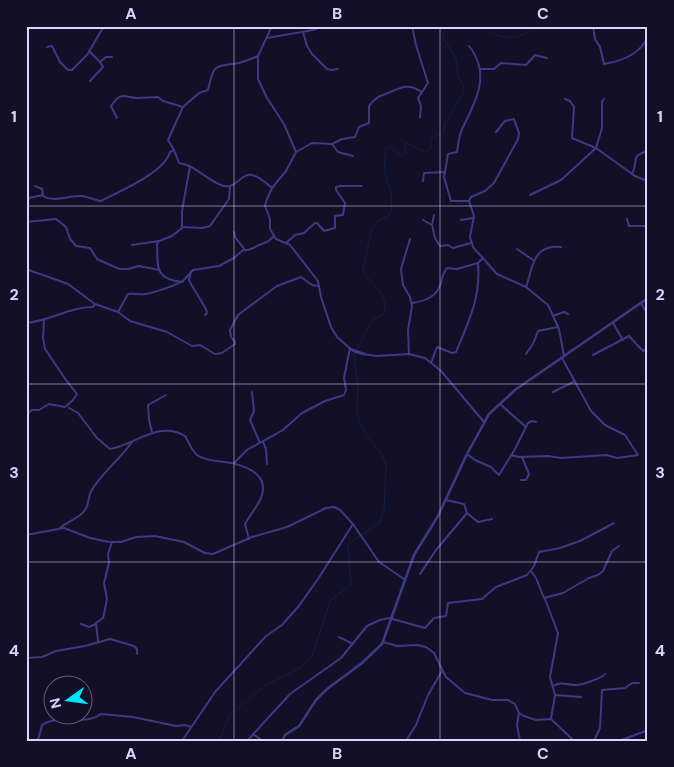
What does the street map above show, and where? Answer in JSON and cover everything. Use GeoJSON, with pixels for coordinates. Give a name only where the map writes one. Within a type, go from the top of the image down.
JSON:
{"type":"FeatureCollection","features":[{"type":"Feature","properties":{"kind":"street"},"geometry":{"type":"LineString","coordinates":[[47,47],[52,46],[60,62],[70,71],[78,65],[89,51],[104,26]]}},
{"type":"Feature","properties":{"kind":"street"},"geometry":{"type":"LineString","coordinates":[[272,26],[258,56],[257,70],[262,88],[284,124],[296,152]]}},
{"type":"Feature","properties":{"kind":"street"},"geometry":{"type":"LineString","coordinates":[[266,38],[313,30],[323,26]]}},
{"type":"Feature","properties":{"kind":"street"},"geometry":{"type":"LineString","coordinates":[[412,26],[428,83],[418,98],[421,106],[420,117]]}},
{"type":"Feature","properties":{"kind":"street"},"geometry":{"type":"LineString","coordinates":[[593,26],[595,39],[600,47],[604,64],[620,60],[632,54],[646,42],[648,36]]}},
{"type":"Feature","properties":{"kind":"street"},"geometry":{"type":"LineString","coordinates":[[303,32],[307,46],[312,54],[327,69],[338,69]]}},
{"type":"Feature","properties":{"kind":"street"},"geometry":{"type":"LineString","coordinates":[[469,46],[476,57],[480,69],[479,88],[470,115],[462,129],[457,152],[448,154],[444,178],[450,200],[454,202],[469,201],[471,197],[485,191],[494,183],[517,142],[519,133],[514,119],[505,120],[496,132]]}},
{"type":"Feature","properties":{"kind":"street"},"geometry":{"type":"LineString","coordinates":[[89,51],[103,68],[90,81]]}},
{"type":"Feature","properties":{"kind":"street"},"geometry":{"type":"LineString","coordinates":[[480,69],[494,69],[501,63],[526,65],[535,55],[547,58]]}},
{"type":"Feature","properties":{"kind":"street"},"geometry":{"type":"LineString","coordinates":[[258,56],[241,62],[220,65],[210,76],[208,90],[198,94],[183,107],[169,138],[179,163],[190,166],[221,185],[230,187],[247,176],[252,175],[272,188]]}},
{"type":"Feature","properties":{"kind":"street"},"geometry":{"type":"LineString","coordinates":[[100,62],[106,57],[112,57]]}},
{"type":"Feature","properties":{"kind":"street"},"geometry":{"type":"LineString","coordinates":[[422,92],[415,88],[403,87],[377,97],[369,106],[369,123],[359,127],[355,137],[342,139],[332,144],[312,143],[296,152],[286,171],[272,188],[265,206],[270,219],[270,229],[274,237],[293,249],[316,278],[331,327],[337,337],[350,348],[365,354],[377,356],[409,354],[425,358],[446,375],[484,422]]}},
{"type":"Feature","properties":{"kind":"street"},"geometry":{"type":"LineString","coordinates":[[117,118],[111,106],[116,98],[122,95],[136,98],[160,97],[163,101],[183,107]]}},
{"type":"Feature","properties":{"kind":"street"},"geometry":{"type":"LineString","coordinates":[[564,99],[570,101],[574,107],[572,138],[596,148],[648,183]]}},
{"type":"Feature","properties":{"kind":"street"},"geometry":{"type":"LineString","coordinates":[[530,195],[560,180],[596,148],[602,132],[602,102],[604,99]]}},
{"type":"Feature","properties":{"kind":"street"},"geometry":{"type":"LineString","coordinates":[[332,144],[338,152],[353,156]]}},
{"type":"Feature","properties":{"kind":"street"},"geometry":{"type":"LineString","coordinates":[[26,208],[29,198],[43,196],[52,200],[66,196],[81,196],[102,201],[147,178],[163,164],[170,152],[174,150]]}},
{"type":"Feature","properties":{"kind":"street"},"geometry":{"type":"LineString","coordinates":[[632,174],[636,156],[648,151]]}},
{"type":"Feature","properties":{"kind":"street"},"geometry":{"type":"LineString","coordinates":[[132,245],[159,241],[172,236],[183,227],[182,211],[190,166]]}},
{"type":"Feature","properties":{"kind":"street"},"geometry":{"type":"LineString","coordinates":[[423,181],[424,173],[445,172]]}},
{"type":"Feature","properties":{"kind":"street"},"geometry":{"type":"LineString","coordinates":[[35,186],[42,189],[43,196]]}},
{"type":"Feature","properties":{"kind":"street"},"geometry":{"type":"LineString","coordinates":[[286,243],[295,235],[304,232],[316,223],[324,231],[335,228],[335,216],[343,215],[345,203],[336,187],[362,186]]}},
{"type":"Feature","properties":{"kind":"street"},"geometry":{"type":"LineString","coordinates":[[183,227],[202,228],[210,226],[229,199],[230,187]]}},
{"type":"Feature","properties":{"kind":"street"},"geometry":{"type":"LineString","coordinates":[[469,201],[474,218],[470,234],[471,243],[501,277],[526,287],[548,305],[558,327],[563,357],[568,371],[594,415],[605,425],[625,435],[638,455],[617,458],[607,455],[561,458],[511,455]]}},
{"type":"Feature","properties":{"kind":"street"},"geometry":{"type":"LineString","coordinates":[[434,215],[432,225],[435,238],[440,246],[448,245],[453,248],[471,243]]}},
{"type":"Feature","properties":{"kind":"street"},"geometry":{"type":"LineString","coordinates":[[461,220],[474,218]]}},
{"type":"Feature","properties":{"kind":"street"},"geometry":{"type":"LineString","coordinates":[[26,222],[56,219],[66,227],[70,239],[76,246],[90,248],[97,258],[119,269],[139,266],[159,270]]}},
{"type":"Feature","properties":{"kind":"street"},"geometry":{"type":"LineString","coordinates":[[627,220],[629,226],[635,227],[646,226],[648,219]]}},
{"type":"Feature","properties":{"kind":"street"},"geometry":{"type":"LineString","coordinates":[[423,220],[432,225]]}},
{"type":"Feature","properties":{"kind":"street"},"geometry":{"type":"LineString","coordinates":[[234,232],[235,237],[245,250]]}},
{"type":"Feature","properties":{"kind":"street"},"geometry":{"type":"LineString","coordinates":[[118,312],[128,294],[150,294],[162,288],[176,285],[183,281],[191,272],[219,266],[245,250],[251,250],[259,245],[266,244],[274,237]]}},
{"type":"Feature","properties":{"kind":"street"},"geometry":{"type":"LineString","coordinates":[[409,354],[408,330],[412,303],[403,286],[401,269],[410,239]]}},
{"type":"Feature","properties":{"kind":"street"},"geometry":{"type":"LineString","coordinates":[[159,241],[157,245],[159,270],[163,276],[180,282]]}},
{"type":"Feature","properties":{"kind":"street"},"geometry":{"type":"LineString","coordinates":[[526,287],[533,260],[550,246],[560,247]]}},
{"type":"Feature","properties":{"kind":"street"},"geometry":{"type":"LineString","coordinates":[[517,248],[533,260]]}},
{"type":"Feature","properties":{"kind":"street"},"geometry":{"type":"LineString","coordinates":[[412,303],[424,301],[437,292],[446,268],[457,269],[478,263],[483,258]]}},
{"type":"Feature","properties":{"kind":"street"},"geometry":{"type":"LineString","coordinates":[[431,362],[437,347],[452,353],[456,352],[472,315],[477,298],[479,287],[478,263]]}},
{"type":"Feature","properties":{"kind":"street"},"geometry":{"type":"LineString","coordinates":[[26,269],[66,283],[96,304],[118,312],[131,322],[167,332],[192,346],[200,345],[212,353],[218,354],[235,344],[230,333],[231,326],[236,318],[264,294],[283,283],[300,278],[304,278],[312,285],[319,286]]}},
{"type":"Feature","properties":{"kind":"street"},"geometry":{"type":"LineString","coordinates":[[191,272],[189,280],[206,309],[207,313],[205,315]]}},
{"type":"Feature","properties":{"kind":"street"},"geometry":{"type":"LineString","coordinates":[[282,741],[285,735],[300,724],[316,700],[327,689],[368,658],[384,642],[390,618],[414,555],[446,500],[484,422],[499,404],[516,390],[648,298]]}},
{"type":"Feature","properties":{"kind":"street"},"geometry":{"type":"LineString","coordinates":[[641,303],[645,310],[648,309]]}},
{"type":"Feature","properties":{"kind":"street"},"geometry":{"type":"LineString","coordinates":[[26,323],[44,320],[66,311],[92,307],[96,304]]}},
{"type":"Feature","properties":{"kind":"street"},"geometry":{"type":"LineString","coordinates":[[553,316],[564,312],[568,314]]}},
{"type":"Feature","properties":{"kind":"street"},"geometry":{"type":"LineString","coordinates":[[26,414],[34,409],[40,410],[49,404],[65,407],[78,394],[66,380],[45,348],[42,338],[44,320]]}},
{"type":"Feature","properties":{"kind":"street"},"geometry":{"type":"LineString","coordinates":[[613,323],[623,340]]}},
{"type":"Feature","properties":{"kind":"street"},"geometry":{"type":"LineString","coordinates":[[526,354],[533,344],[538,331],[558,327]]}},
{"type":"Feature","properties":{"kind":"street"},"geometry":{"type":"LineString","coordinates":[[593,355],[630,336],[643,351],[648,349]]}},
{"type":"Feature","properties":{"kind":"street"},"geometry":{"type":"LineString","coordinates":[[234,463],[247,450],[284,430],[307,410],[325,401],[344,395],[346,390],[344,378],[350,348]]}},
{"type":"Feature","properties":{"kind":"street"},"geometry":{"type":"LineString","coordinates":[[553,392],[575,381]]}},
{"type":"Feature","properties":{"kind":"street"},"geometry":{"type":"LineString","coordinates":[[252,392],[254,411],[250,420],[260,443]]}},
{"type":"Feature","properties":{"kind":"street"},"geometry":{"type":"LineString","coordinates":[[152,432],[148,405],[166,394]]}},
{"type":"Feature","properties":{"kind":"street"},"geometry":{"type":"LineString","coordinates":[[499,404],[526,427]]}},
{"type":"Feature","properties":{"kind":"street"},"geometry":{"type":"LineString","coordinates":[[69,408],[78,413],[97,438],[110,449],[132,442],[152,432],[165,431],[181,434],[186,437],[192,450],[199,456],[234,463],[255,472],[262,482],[263,490],[261,499],[245,524],[249,539]]}},
{"type":"Feature","properties":{"kind":"street"},"geometry":{"type":"LineString","coordinates":[[467,454],[491,467],[498,475],[526,427],[530,422],[536,422]]}},
{"type":"Feature","properties":{"kind":"street"},"geometry":{"type":"LineString","coordinates":[[59,528],[76,519],[85,510],[92,490],[132,442]]}},
{"type":"Feature","properties":{"kind":"street"},"geometry":{"type":"LineString","coordinates":[[264,442],[267,464]]}},
{"type":"Feature","properties":{"kind":"street"},"geometry":{"type":"LineString","coordinates":[[521,480],[526,480],[529,474],[522,457]]}},
{"type":"Feature","properties":{"kind":"street"},"geometry":{"type":"LineString","coordinates":[[446,500],[464,504],[467,513],[478,522],[492,519]]}},
{"type":"Feature","properties":{"kind":"street"},"geometry":{"type":"LineString","coordinates":[[26,535],[66,528],[99,541],[121,542],[136,537],[155,536],[184,542],[211,554],[287,527],[331,507],[340,510],[357,528],[378,562],[404,579]]}},
{"type":"Feature","properties":{"kind":"street"},"geometry":{"type":"LineString","coordinates":[[420,574],[436,550],[467,513]]}},
{"type":"Feature","properties":{"kind":"street"},"geometry":{"type":"LineString","coordinates":[[247,741],[290,694],[336,663],[367,626],[390,618],[425,628],[434,618],[446,616],[448,603],[484,599],[496,587],[527,575],[531,571],[540,552],[580,541],[614,523]]}},
{"type":"Feature","properties":{"kind":"street"},"geometry":{"type":"LineString","coordinates":[[182,741],[216,690],[263,639],[282,625],[298,607],[353,524]]}},
{"type":"Feature","properties":{"kind":"street"},"geometry":{"type":"LineString","coordinates":[[81,624],[89,627],[103,618],[107,599],[104,583],[109,563],[108,554],[112,542]]}},
{"type":"Feature","properties":{"kind":"street"},"geometry":{"type":"LineString","coordinates":[[544,598],[563,593],[598,575],[603,571],[612,550],[619,546]]}},
{"type":"Feature","properties":{"kind":"street"},"geometry":{"type":"LineString","coordinates":[[531,571],[536,578],[558,633],[550,677],[555,695],[551,719]]}},
{"type":"Feature","properties":{"kind":"street"},"geometry":{"type":"LineString","coordinates":[[96,624],[98,641]]}},
{"type":"Feature","properties":{"kind":"street"},"geometry":{"type":"LineString","coordinates":[[339,637],[353,644]]}},
{"type":"Feature","properties":{"kind":"street"},"geometry":{"type":"LineString","coordinates":[[26,658],[42,657],[56,651],[85,646],[110,638],[136,647],[137,654]]}},
{"type":"Feature","properties":{"kind":"street"},"geometry":{"type":"LineString","coordinates":[[384,642],[397,646],[421,646],[429,649],[438,659],[442,672],[446,677],[466,692],[492,700],[508,700],[515,704],[520,713],[535,719],[551,719],[574,741]]}},
{"type":"Feature","properties":{"kind":"street"},"geometry":{"type":"LineString","coordinates":[[406,741],[417,723],[428,695],[442,672]]}},
{"type":"Feature","properties":{"kind":"street"},"geometry":{"type":"LineString","coordinates":[[553,686],[565,683],[582,684],[602,678],[605,674]]}},
{"type":"Feature","properties":{"kind":"street"},"geometry":{"type":"LineString","coordinates":[[594,741],[600,726],[602,690],[625,688],[632,683],[639,683]]}},
{"type":"Feature","properties":{"kind":"street"},"geometry":{"type":"LineString","coordinates":[[555,695],[582,697]]}},
{"type":"Feature","properties":{"kind":"street"},"geometry":{"type":"LineString","coordinates":[[520,713],[517,724],[520,741]]}},
{"type":"Feature","properties":{"kind":"street"},"geometry":{"type":"LineString","coordinates":[[36,741],[44,724],[64,718],[79,721],[101,714],[133,717],[191,727]]}},
{"type":"Feature","properties":{"kind":"street"},"geometry":{"type":"LineString","coordinates":[[619,741],[648,730]]}},
{"type":"Feature","properties":{"kind":"street"},"geometry":{"type":"LineString","coordinates":[[254,734],[263,741]]}},
{"type":"Feature","properties":{"kind":"waterway"},"geometry":{"type":"LineString","coordinates":[[219,741],[230,715],[265,685],[300,668],[312,657],[330,601],[351,584],[348,544],[380,522],[384,510],[386,466],[382,454],[367,436],[359,420],[357,411],[358,388],[354,357],[370,324],[383,314],[385,301],[365,274],[363,268],[372,228],[378,221],[388,216],[392,209],[391,192],[384,170],[386,148],[390,147],[401,156],[406,153],[406,143],[423,151],[429,150],[431,148],[430,139],[443,132],[446,122],[464,91],[458,76],[456,58],[444,39],[440,26]]}},
{"type":"Feature","properties":{"kind":"waterway"},"geometry":{"type":"LineString","coordinates":[[484,26],[488,31],[503,37],[514,37],[540,26]]}}]}
